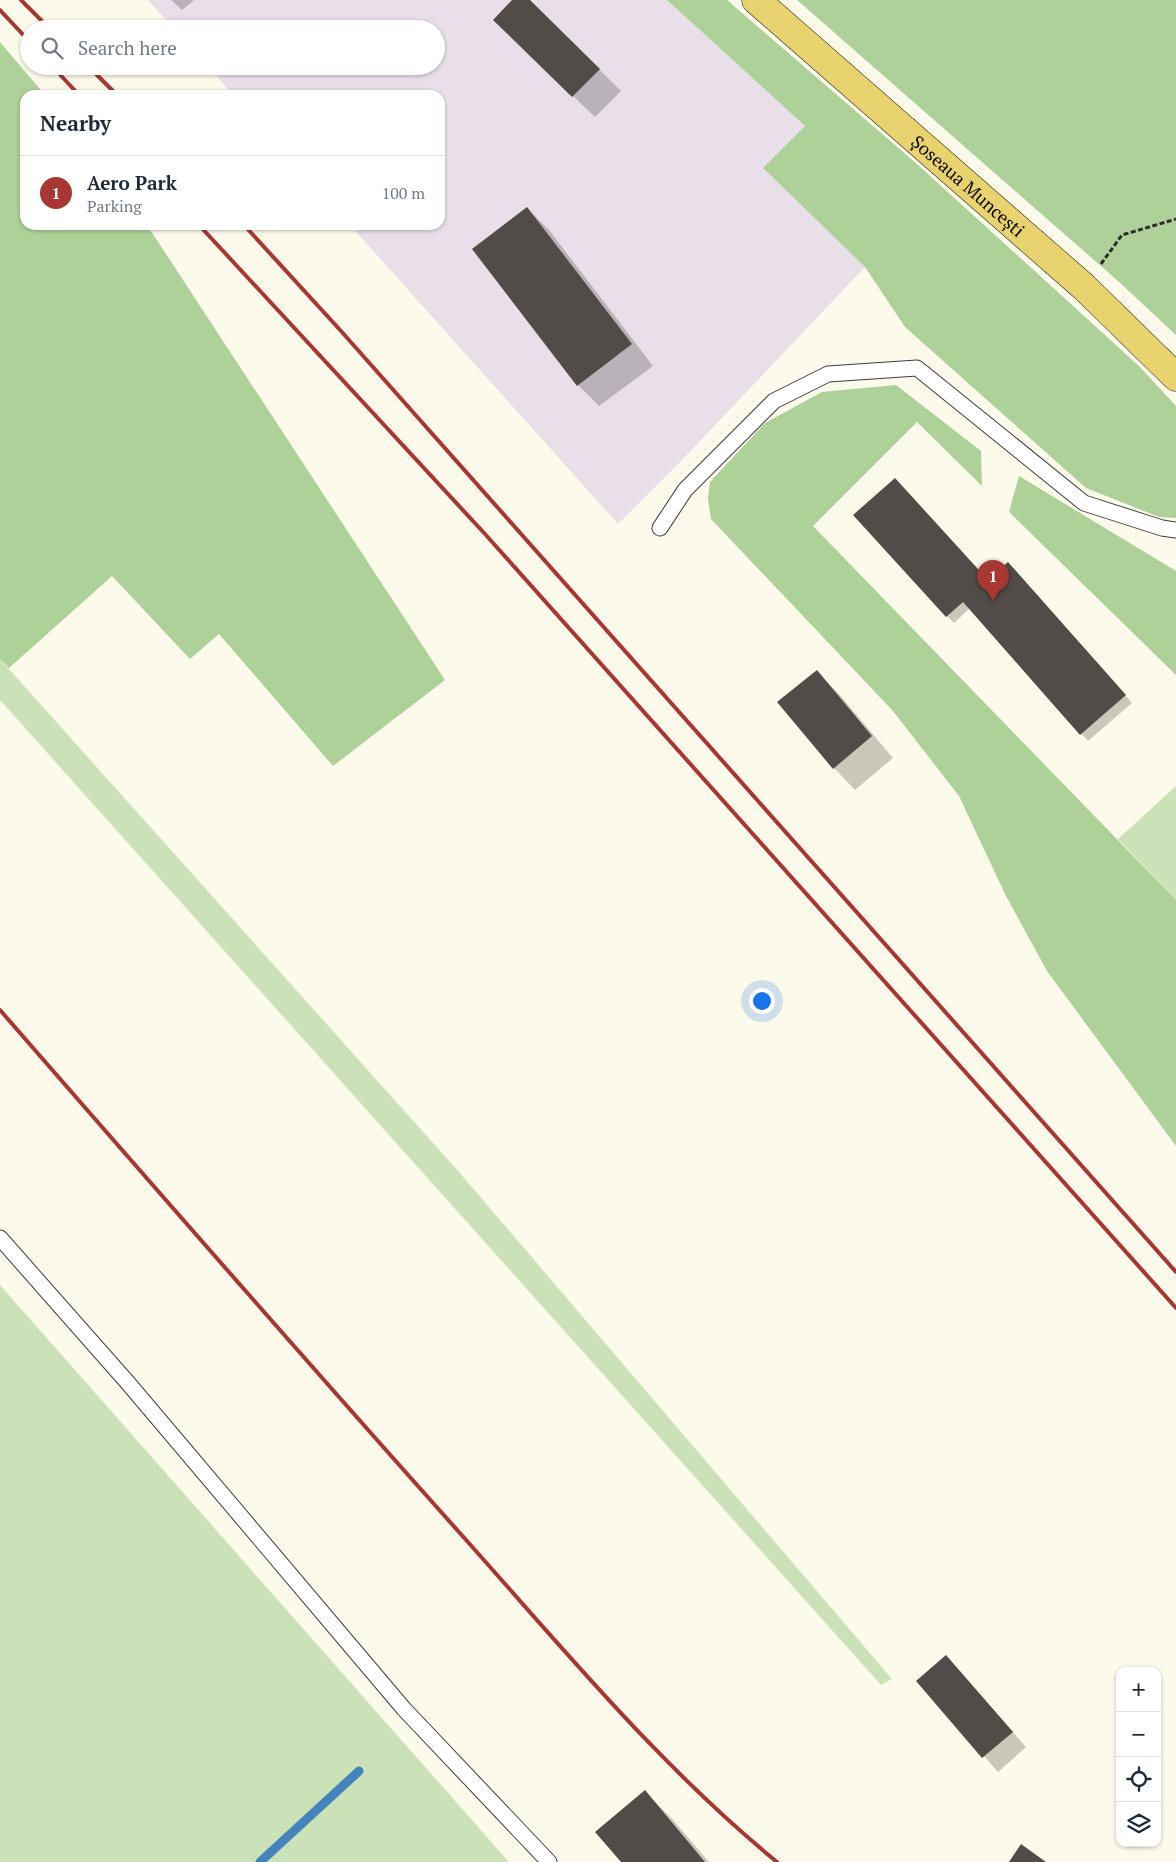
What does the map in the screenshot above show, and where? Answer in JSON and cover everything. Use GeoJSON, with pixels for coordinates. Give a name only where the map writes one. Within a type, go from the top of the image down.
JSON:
{"type":"FeatureCollection","features":[{"type":"Feature","properties":{"kind":"main road","name":"Șoseaua Muncești"},"geometry":{"type":"LineString","coordinates":[[756,0],[1084,286],[1176,377]]}},
{"type":"Feature","properties":{"kind":"lane"},"geometry":{"type":"LineString","coordinates":[[660,528],[685,490],[774,401],[828,374],[917,368],[1084,503],[1162,528],[1176,530]]}},
{"type":"Feature","properties":{"kind":"lane"},"geometry":{"type":"LineString","coordinates":[[0,1238],[128,1383],[404,1708],[549,1862]]}},
{"type":"Feature","properties":{"kind":"path"},"geometry":{"type":"LineString","coordinates":[[1084,286],[1122,235],[1176,219]]}},
{"type":"Feature","properties":{"kind":"shaded area"},"geometry":{"type":"Polygon","coordinates":[[[148,0],[667,0],[805,126],[763,168],[865,267],[681,461],[618,524],[354,230],[445,230],[445,90],[229,90],[216,75],[445,75],[445,20],[166,20],[148,0]]]}},
{"type":"Feature","properties":{"kind":"green space"},"geometry":{"type":"Polygon","coordinates":[[[667,0],[727,0],[917,164],[1140,367],[1176,406],[1176,518],[1159,517],[1086,488],[905,327],[865,267],[763,168],[805,126],[667,0]]]}},
{"type":"Feature","properties":{"kind":"green space"},"geometry":{"type":"Polygon","coordinates":[[[797,0],[1176,0],[1176,335],[1118,281],[797,0]]]}},
{"type":"Feature","properties":{"kind":"green space"},"geometry":{"type":"Polygon","coordinates":[[[0,42],[20,66],[20,75],[28,75],[41,90],[20,90],[20,230],[150,230],[445,680],[333,766],[219,634],[190,659],[112,576],[9,668],[0,659],[0,42]]]}},
{"type":"Feature","properties":{"kind":"green space"},"geometry":{"type":"Polygon","coordinates":[[[896,385],[981,451],[982,486],[917,422],[813,526],[1176,900],[1176,1146],[1047,971],[1006,896],[959,796],[893,711],[711,519],[708,499],[710,482],[765,423],[822,392],[896,385]]]}},
{"type":"Feature","properties":{"kind":"green space"},"geometry":{"type":"Polygon","coordinates":[[[1019,476],[1176,571],[1176,675],[1009,512],[1019,476]]]}},
{"type":"Feature","properties":{"kind":"green space"},"geometry":{"type":"Polygon","coordinates":[[[0,659],[459,1172],[892,1679],[881,1685],[0,700],[0,659]]]}},
{"type":"Feature","properties":{"kind":"green space"},"geometry":{"type":"Polygon","coordinates":[[[1176,786],[1176,900],[1118,839],[1176,786]]]}},
{"type":"Feature","properties":{"kind":"green space"},"geometry":{"type":"Polygon","coordinates":[[[0,1285],[509,1862],[0,1862],[0,1285]]]}},
{"type":"Feature","properties":{"kind":"building"},"geometry":{"type":"Polygon","coordinates":[[[512,0],[530,0],[600,69],[572,97],[493,20],[512,0]]]}},
{"type":"Feature","properties":{"kind":"building"},"geometry":{"type":"Polygon","coordinates":[[[527,207],[632,344],[577,386],[472,249],[527,207]]]}},
{"type":"Feature","properties":{"kind":"building"},"geometry":{"type":"Polygon","coordinates":[[[895,478],[988,580],[1008,562],[1126,695],[1080,735],[963,602],[946,617],[853,515],[895,478]]]}},
{"type":"Feature","properties":{"kind":"building"},"geometry":{"type":"Polygon","coordinates":[[[817,670],[872,736],[833,769],[777,702],[817,670]]]}},
{"type":"Feature","properties":{"kind":"building"},"geometry":{"type":"Polygon","coordinates":[[[946,1655],[1013,1732],[982,1758],[916,1681],[946,1655]]]}},
{"type":"Feature","properties":{"kind":"building"},"geometry":{"type":"Polygon","coordinates":[[[645,1790],[705,1862],[621,1862],[595,1832],[645,1790]]]}},
{"type":"Feature","properties":{"kind":"building"},"geometry":{"type":"Polygon","coordinates":[[[1021,1844],[1046,1862],[1009,1862],[1021,1844]]]}},
{"type":"Feature","properties":{"kind":"waterway"},"geometry":{"type":"LineString","coordinates":[[260,1862],[359,1771]]}},
{"type":"Feature","properties":{"kind":"railway"},"geometry":{"type":"LineString","coordinates":[[21,0],[41,20]]}},
{"type":"Feature","properties":{"kind":"railway"},"geometry":{"type":"LineString","coordinates":[[0,10],[20,31]]}},
{"type":"Feature","properties":{"kind":"railway"},"geometry":{"type":"LineString","coordinates":[[60,75],[74,90]]}},
{"type":"Feature","properties":{"kind":"railway"},"geometry":{"type":"LineString","coordinates":[[97,75],[112,90]]}},
{"type":"Feature","properties":{"kind":"railway"},"geometry":{"type":"LineString","coordinates":[[204,230],[485,534],[1176,1308]]}},
{"type":"Feature","properties":{"kind":"railway"},"geometry":{"type":"LineString","coordinates":[[249,230],[341,331],[1176,1272]]}},
{"type":"Feature","properties":{"kind":"railway"},"geometry":{"type":"LineString","coordinates":[[0,1010],[578,1667],[694,1788],[777,1862]]}},
{"type":"Feature","properties":{"kind":"place","name":"Aero Park"},"geometry":{"type":"Point","coordinates":[993,601]}}]}
